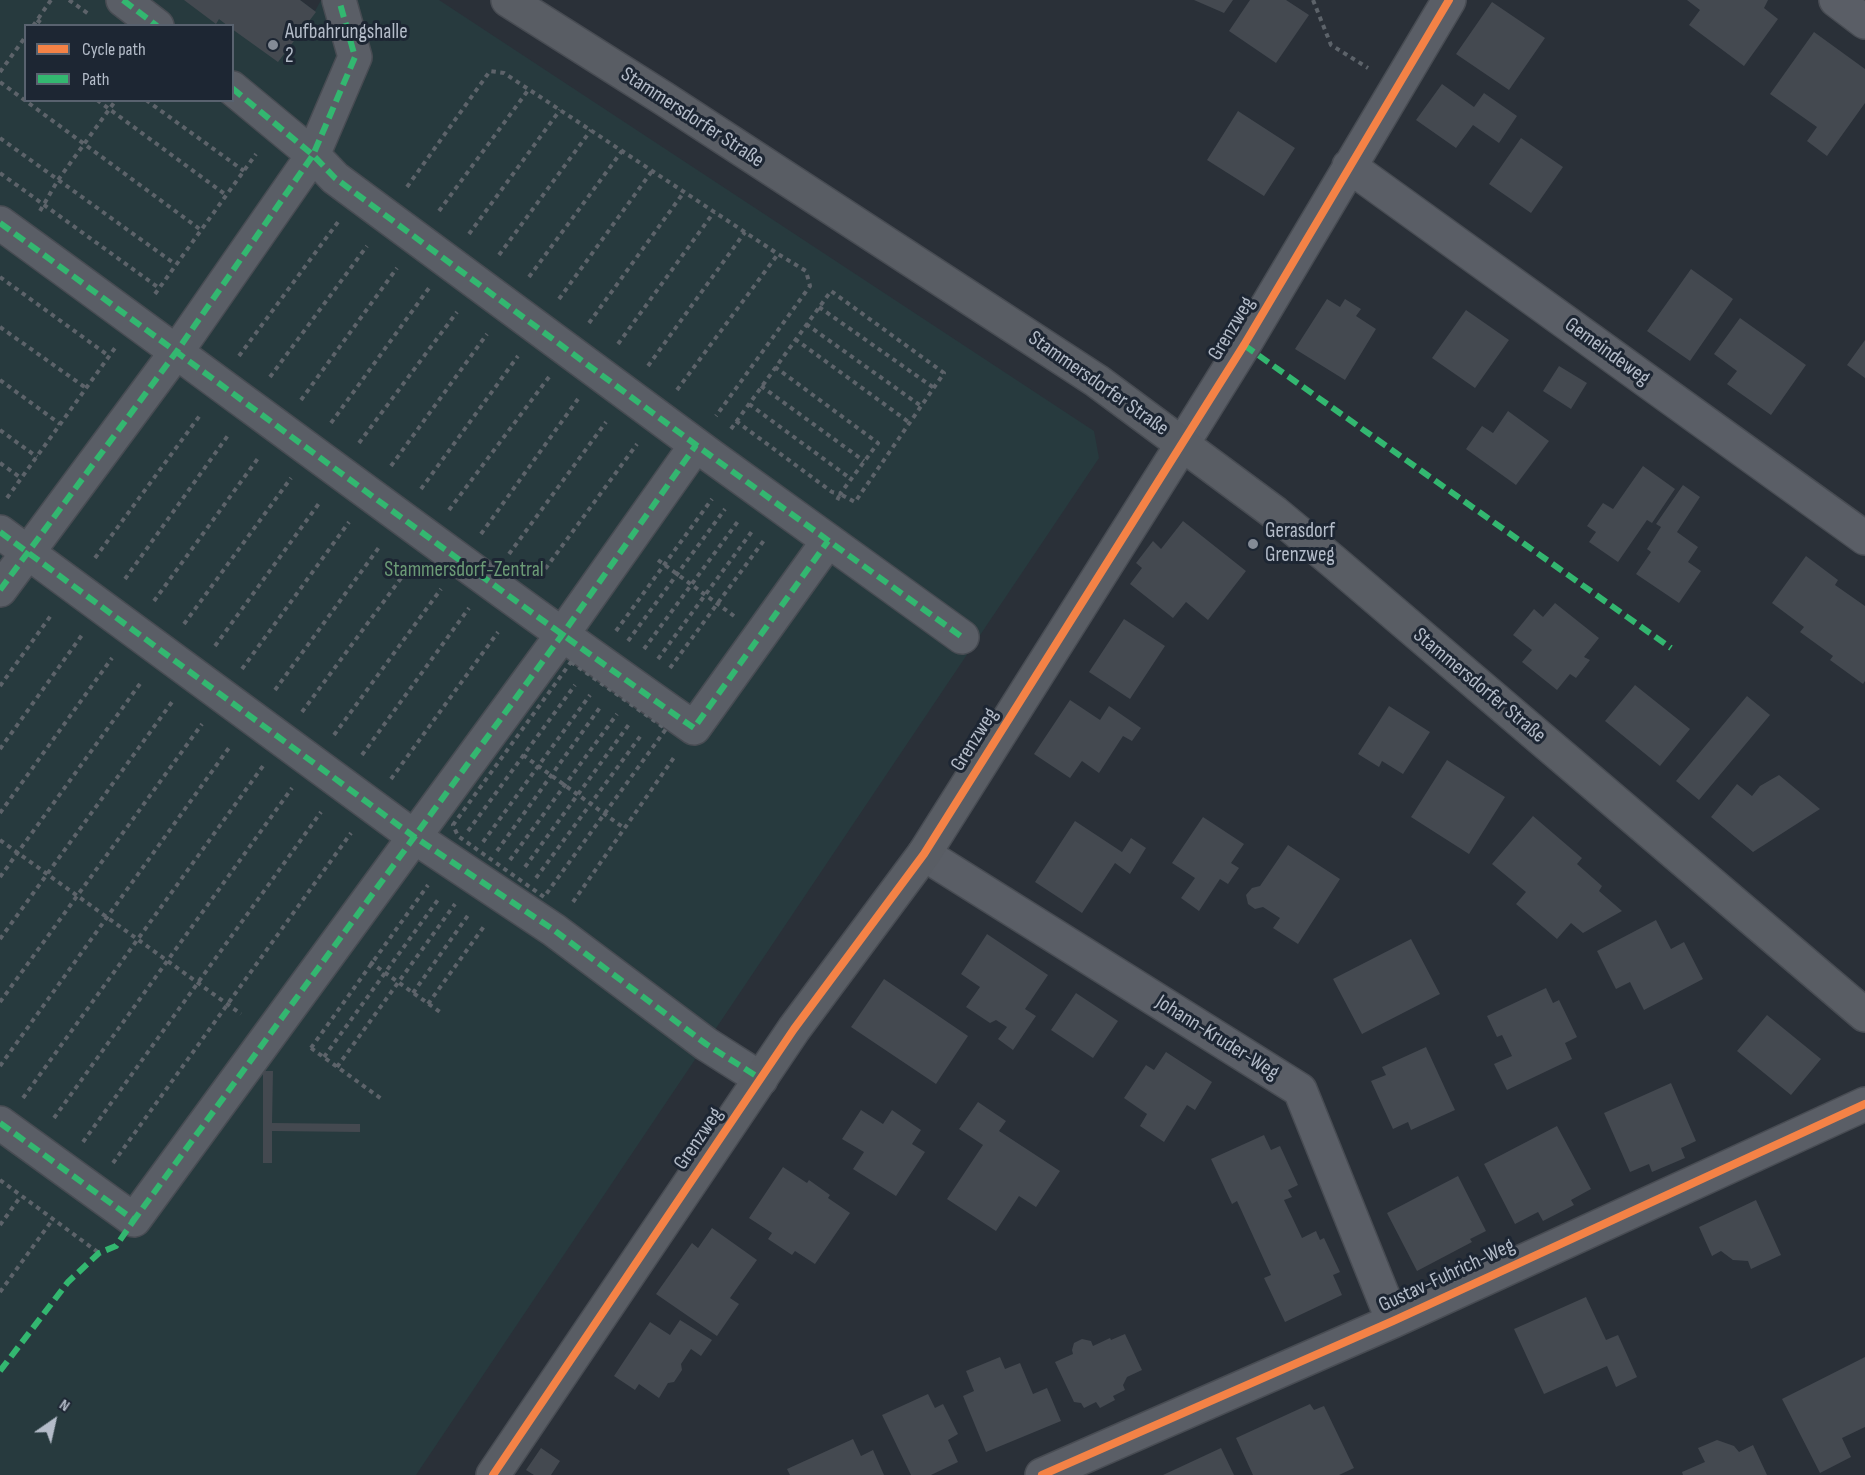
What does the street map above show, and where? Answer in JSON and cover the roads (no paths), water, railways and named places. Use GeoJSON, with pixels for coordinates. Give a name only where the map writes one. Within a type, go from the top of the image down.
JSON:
{"type":"FeatureCollection","features":[{"type":"Feature","properties":{"kind":"main road","name":"Stammersdorfer Straße"},"geometry":{"type":"LineString","coordinates":[[508,0],[1078,368],[1183,443],[1275,513],[1334,562],[1865,1015]]}},
{"type":"Feature","properties":{"kind":"main road","name":"Grenzweg"},"geometry":{"type":"LineString","coordinates":[[493,1475],[794,1029],[924,854],[1183,443]]}},
{"type":"Feature","properties":{"kind":"street"},"geometry":{"type":"LineString","coordinates":[[123,0],[154,24]]}},
{"type":"Feature","properties":{"kind":"street"},"geometry":{"type":"LineString","coordinates":[[0,590],[177,351],[313,155],[355,57],[339,0]]}},
{"type":"Feature","properties":{"kind":"street","name":"Grenzweg"},"geometry":{"type":"LineString","coordinates":[[1183,443],[1244,345],[1449,0]]}},
{"type":"Feature","properties":{"kind":"street"},"geometry":{"type":"LineString","coordinates":[[1836,0],[1865,22]]}},
{"type":"Feature","properties":{"kind":"street"},"geometry":{"type":"LineString","coordinates":[[234,90],[313,155],[335,178],[657,417],[962,637]]}},
{"type":"Feature","properties":{"kind":"street","name":"Gemeindeweg"},"geometry":{"type":"LineString","coordinates":[[1349,165],[1865,538]]}},
{"type":"Feature","properties":{"kind":"street"},"geometry":{"type":"LineString","coordinates":[[10,231],[562,635],[694,728],[761,636],[823,537]]}},
{"type":"Feature","properties":{"kind":"street"},"geometry":{"type":"LineString","coordinates":[[1,1124],[134,1220],[413,836],[500,739],[562,635],[630,540],[704,451]]}},
{"type":"Feature","properties":{"kind":"street"},"geometry":{"type":"LineString","coordinates":[[0,532],[413,836],[554,930],[706,1044],[761,1079]]}},
{"type":"Feature","properties":{"kind":"street","name":"Johann-Kruder-Weg"},"geometry":{"type":"LineString","coordinates":[[924,854],[1300,1090],[1393,1321]]}},
{"type":"Feature","properties":{"kind":"street","name":"Gustav-Fuhrich-Weg"},"geometry":{"type":"LineString","coordinates":[[1042,1475],[1393,1321],[1865,1104]]}},
{"type":"Feature","properties":{"kind":"place","name":"Aufbahrungshalle 2"},"geometry":{"type":"Point","coordinates":[273,45]}},
{"type":"Feature","properties":{"kind":"place","name":"Gerasdorf Grenzweg"},"geometry":{"type":"Point","coordinates":[1253,544]}},
{"type":"Feature","properties":{"kind":"park label","name":"Stammersdorf-Zentral"},"geometry":{"type":"Point","coordinates":[464,571]}}]}
